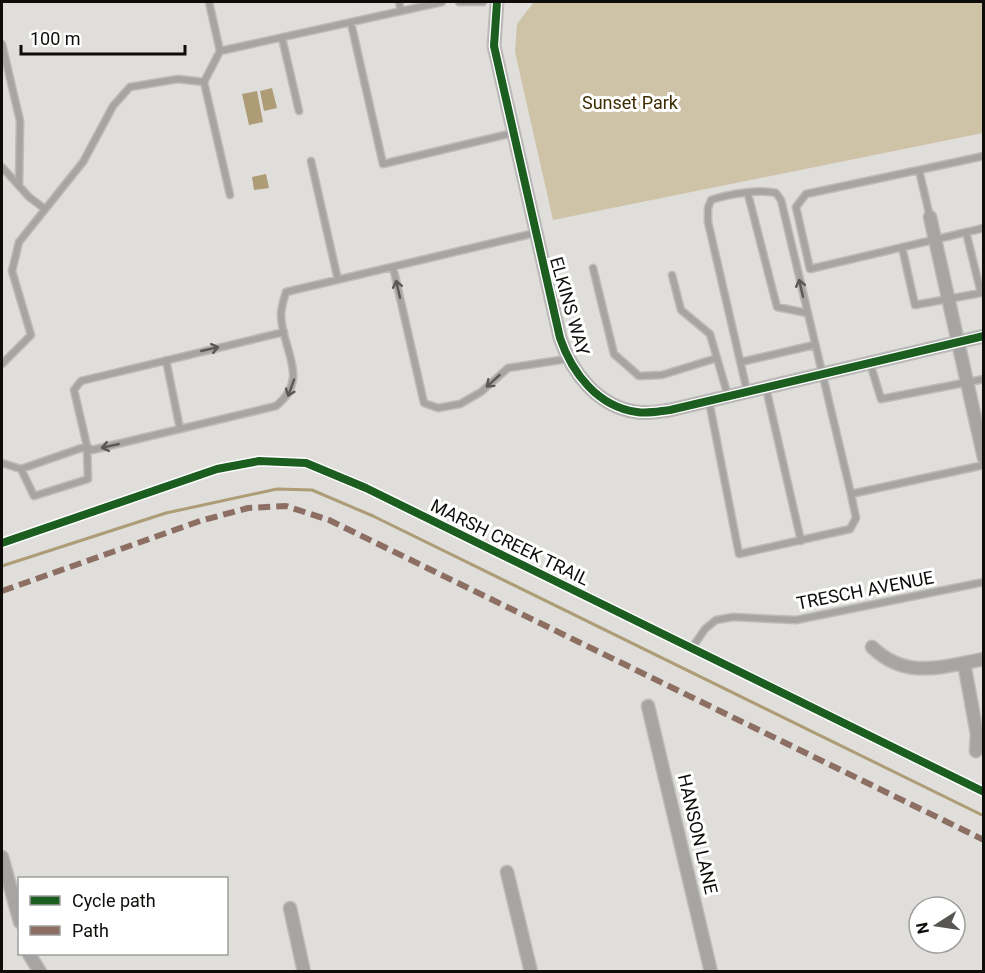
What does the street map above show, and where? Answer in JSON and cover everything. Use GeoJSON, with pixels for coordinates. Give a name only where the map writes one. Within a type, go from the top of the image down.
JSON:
{"type":"FeatureCollection","features":[{"type":"Feature","properties":{"kind":"street","name":"ELKINS WAY"},"geometry":{"type":"LineString","coordinates":[[497,2],[494,46],[535,234],[567,358],[578,376],[598,395],[623,409],[639,413],[670,410],[984,336]]}},
{"type":"Feature","properties":{"kind":"street"},"geometry":{"type":"LineString","coordinates":[[930,218],[984,458]]}},
{"type":"Feature","properties":{"kind":"street"},"geometry":{"type":"LineString","coordinates":[[872,647],[882,657],[904,668],[939,668],[984,659]]}},
{"type":"Feature","properties":{"kind":"street"},"geometry":{"type":"LineString","coordinates":[[964,663],[977,734],[976,751]]}},
{"type":"Feature","properties":{"kind":"street","name":"HANSON LANE"},"geometry":{"type":"LineString","coordinates":[[648,706],[711,972]]}},
{"type":"Feature","properties":{"kind":"street"},"geometry":{"type":"LineString","coordinates":[[2,857],[18,915]]}},
{"type":"Feature","properties":{"kind":"street"},"geometry":{"type":"LineString","coordinates":[[507,872],[531,972]]}},
{"type":"Feature","properties":{"kind":"street"},"geometry":{"type":"LineString","coordinates":[[290,909],[303,971]]}},
{"type":"Feature","properties":{"kind":"street"},"geometry":{"type":"LineString","coordinates":[[30,955],[40,972]]}},
{"type":"Feature","properties":{"kind":"lane"},"geometry":{"type":"LineString","coordinates":[[209,2],[220,51],[204,82],[230,195]]}},
{"type":"Feature","properties":{"kind":"lane"},"geometry":{"type":"LineString","coordinates":[[399,2],[401,11]]}},
{"type":"Feature","properties":{"kind":"lane"},"geometry":{"type":"LineString","coordinates":[[220,51],[442,2]]}},
{"type":"Feature","properties":{"kind":"lane"},"geometry":{"type":"LineString","coordinates":[[459,2],[483,2]]}},
{"type":"Feature","properties":{"kind":"lane"},"geometry":{"type":"LineString","coordinates":[[351,23],[383,164],[513,133]]}},
{"type":"Feature","properties":{"kind":"lane"},"geometry":{"type":"LineString","coordinates":[[282,38],[299,111]]}},
{"type":"Feature","properties":{"kind":"lane"},"geometry":{"type":"LineString","coordinates":[[2,44],[20,121],[19,186]]}},
{"type":"Feature","properties":{"kind":"lane"},"geometry":{"type":"LineString","coordinates":[[2,364],[31,335],[12,271],[19,242],[83,162],[113,106],[130,87],[178,79],[204,82]]}},
{"type":"Feature","properties":{"kind":"lane"},"geometry":{"type":"LineString","coordinates":[[984,156],[806,194],[796,207],[810,269],[984,228]]}},
{"type":"Feature","properties":{"kind":"lane"},"geometry":{"type":"LineString","coordinates":[[311,161],[338,280]]}},
{"type":"Feature","properties":{"kind":"lane"},"geometry":{"type":"LineString","coordinates":[[2,167],[45,209]]}},
{"type":"Feature","properties":{"kind":"lane"},"geometry":{"type":"LineString","coordinates":[[919,170],[930,218]]}},
{"type":"Feature","properties":{"kind":"lane"},"geometry":{"type":"LineString","coordinates":[[709,400],[715,441],[740,554],[850,529],[856,518],[851,494],[836,423],[821,374],[781,200],[776,193],[756,190],[748,194],[711,200],[708,208],[708,222],[747,392]]}},
{"type":"Feature","properties":{"kind":"lane"},"geometry":{"type":"LineString","coordinates":[[748,194],[777,307],[807,313]]}},
{"type":"Feature","properties":{"kind":"lane"},"geometry":{"type":"LineString","coordinates":[[902,247],[915,305],[981,293],[966,232]]}},
{"type":"Feature","properties":{"kind":"lane"},"geometry":{"type":"LineString","coordinates":[[87,446],[92,450],[276,406],[287,398],[293,389],[294,377],[281,314],[286,292],[535,234]]}},
{"type":"Feature","properties":{"kind":"lane"},"geometry":{"type":"LineString","coordinates":[[393,267],[424,403],[438,408],[460,404],[481,392],[508,368],[567,358]]}},
{"type":"Feature","properties":{"kind":"lane"},"geometry":{"type":"LineString","coordinates":[[593,268],[614,354],[639,376],[662,375],[717,358]]}},
{"type":"Feature","properties":{"kind":"lane"},"geometry":{"type":"LineString","coordinates":[[672,274],[681,310],[710,334],[728,396]]}},
{"type":"Feature","properties":{"kind":"lane"},"geometry":{"type":"LineString","coordinates":[[21,469],[34,496],[88,479],[87,446],[74,390],[81,381],[284,332]]}},
{"type":"Feature","properties":{"kind":"lane"},"geometry":{"type":"LineString","coordinates":[[741,362],[814,345]]}},
{"type":"Feature","properties":{"kind":"lane"},"geometry":{"type":"LineString","coordinates":[[166,360],[180,429]]}},
{"type":"Feature","properties":{"kind":"lane"},"geometry":{"type":"LineString","coordinates":[[870,363],[881,399],[984,379]]}},
{"type":"Feature","properties":{"kind":"lane"},"geometry":{"type":"LineString","coordinates":[[766,387],[801,541]]}},
{"type":"Feature","properties":{"kind":"lane"},"geometry":{"type":"LineString","coordinates":[[2,463],[21,469],[87,446]]}},
{"type":"Feature","properties":{"kind":"lane"},"geometry":{"type":"LineString","coordinates":[[851,494],[984,465]]}},
{"type":"Feature","properties":{"kind":"lane","name":"TRESCH AVENUE"},"geometry":{"type":"LineString","coordinates":[[692,648],[705,629],[716,620],[733,617],[796,620],[984,582]]}},
{"type":"Feature","properties":{"kind":"green space","name":"Sunset Park"},"geometry":{"type":"Polygon","coordinates":[[[534,2],[983,2],[983,133],[553,220],[515,52],[517,24],[534,2]]]}},
{"type":"Feature","properties":{"kind":"shaded area"},"geometry":{"type":"Polygon","coordinates":[[[272,88],[277,108],[264,111],[260,91],[272,88]]]}},
{"type":"Feature","properties":{"kind":"shaded area"},"geometry":{"type":"Polygon","coordinates":[[[257,91],[263,122],[249,125],[242,94],[257,91]]]}},
{"type":"Feature","properties":{"kind":"shaded area"},"geometry":{"type":"Polygon","coordinates":[[[266,174],[269,188],[254,190],[252,177],[266,174]]]}},
{"type":"Feature","properties":{"kind":"waterway"},"geometry":{"type":"LineString","coordinates":[[2,566],[166,513],[277,489],[312,490],[373,516],[984,816]]}},
{"type":"Feature","properties":{"kind":"marked path"},"geometry":{"type":"LineString","coordinates":[[2,591],[200,521],[248,508],[286,506],[329,520],[984,840]]}},
{"type":"Feature","properties":{"kind":"cycle path"},"geometry":{"type":"LineString","coordinates":[[497,2],[494,46],[560,338],[579,375],[599,396],[623,409],[637,412],[670,410],[984,336]]}},
{"type":"Feature","properties":{"kind":"cycle path","name":"MARSH CREEK TRAIL"},"geometry":{"type":"LineString","coordinates":[[2,543],[217,469],[259,461],[306,463],[366,488],[984,792]]}}]}
